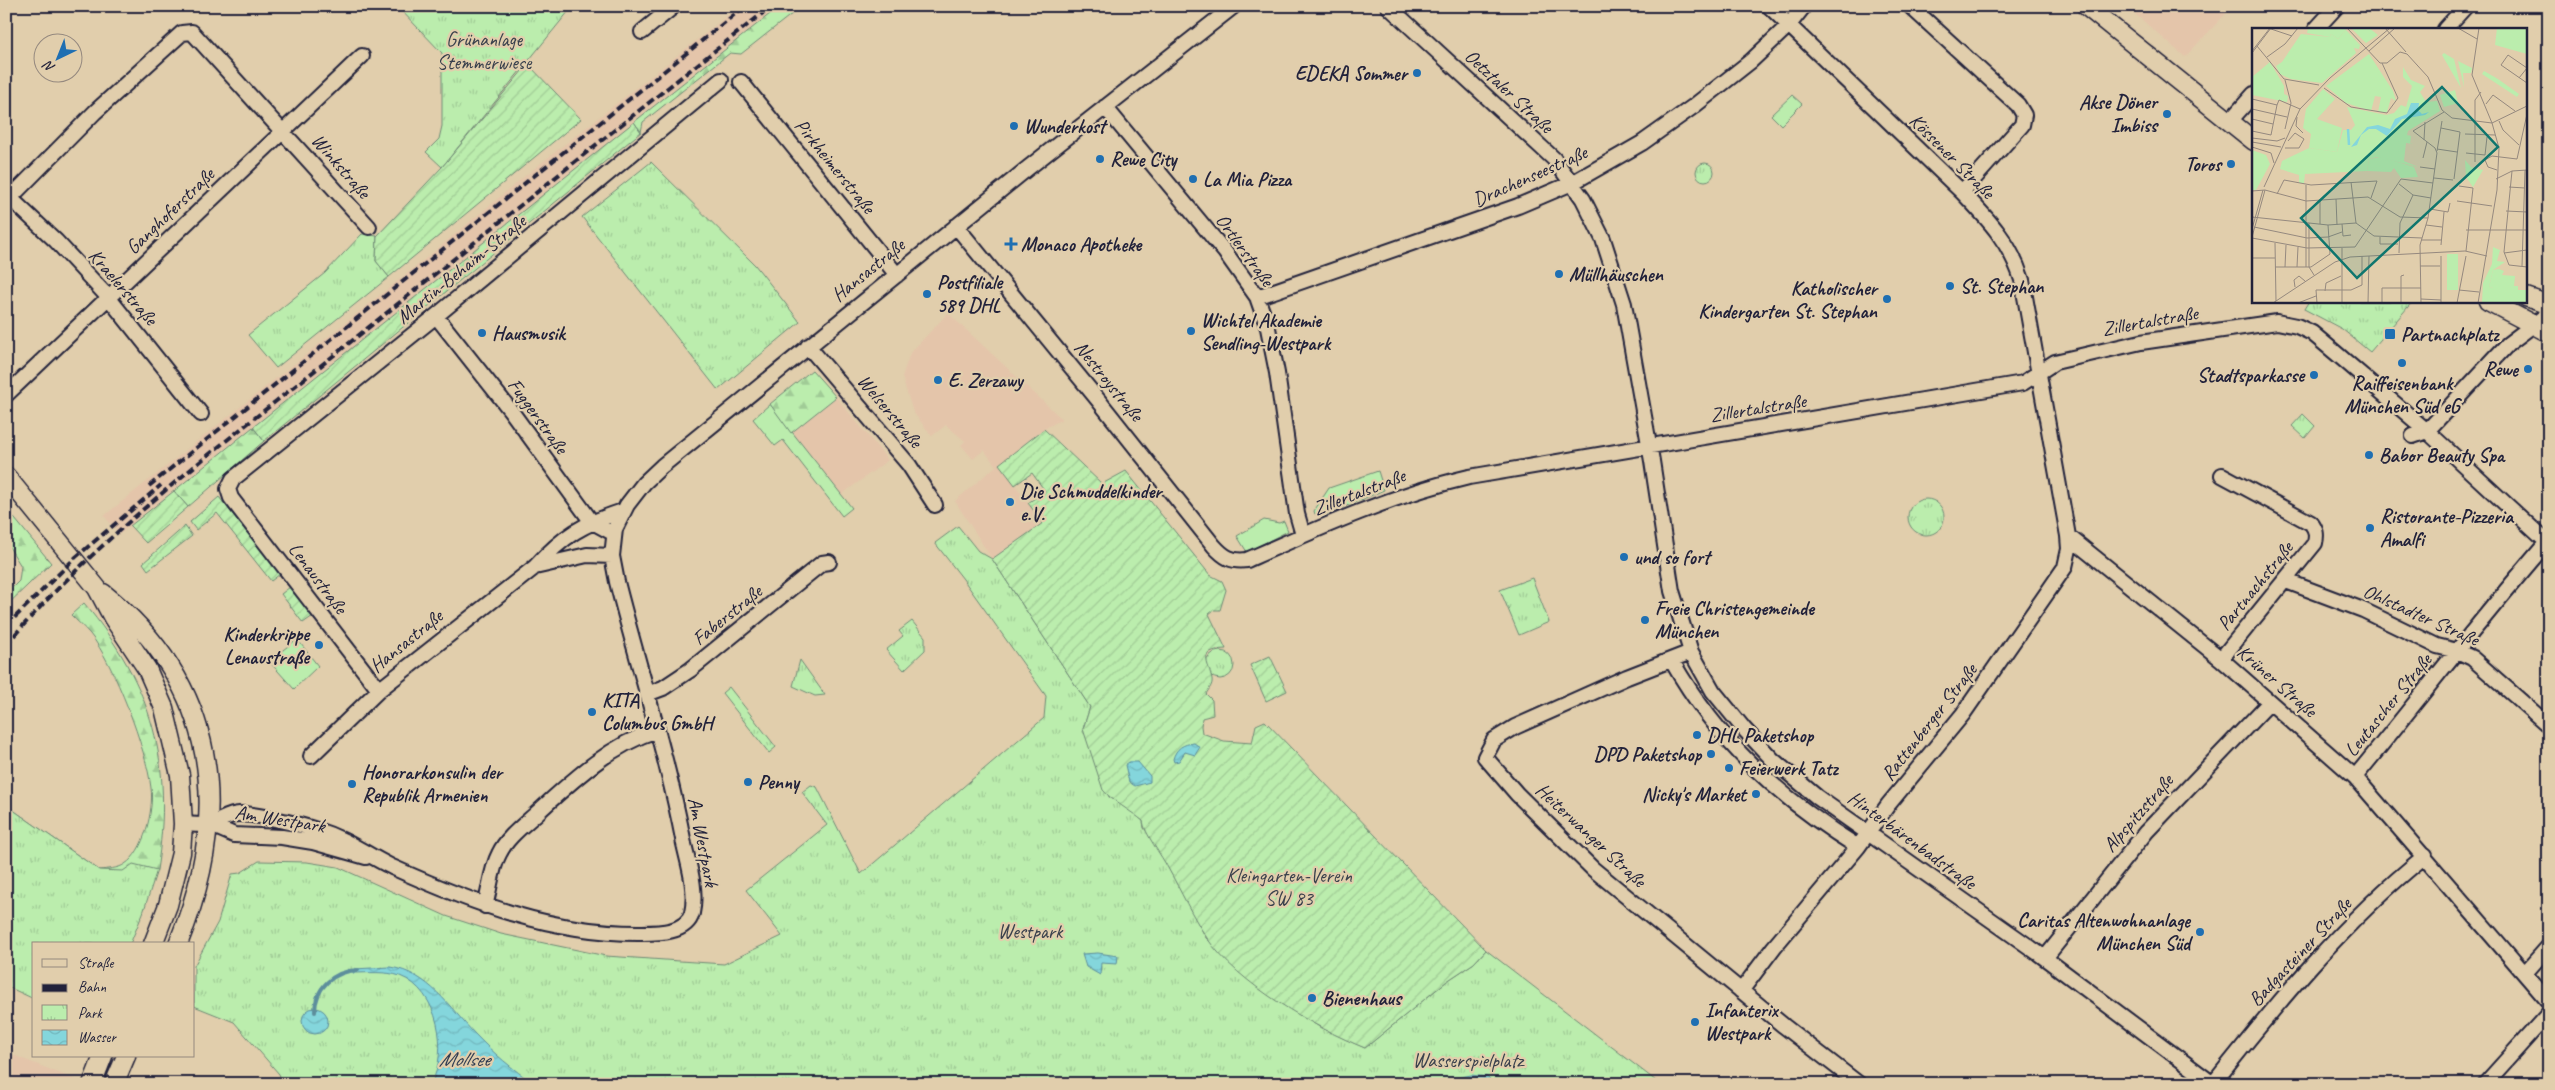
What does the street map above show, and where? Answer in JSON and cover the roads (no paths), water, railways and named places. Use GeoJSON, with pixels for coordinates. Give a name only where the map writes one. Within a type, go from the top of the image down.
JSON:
{"type":"FeatureCollection","features":[{"type":"Feature","properties":{"kind":"main road"},"geometry":{"type":"LineString","coordinates":[[2086,6],[2252,139]]}},
{"type":"Feature","properties":{"kind":"main road"},"geometry":{"type":"LineString","coordinates":[[2528,298],[2549,305]]}},
{"type":"Feature","properties":{"kind":"main road"},"geometry":{"type":"LineString","coordinates":[[2490,302],[2549,332]]}},
{"type":"Feature","properties":{"kind":"main road"},"geometry":{"type":"LineString","coordinates":[[6,476],[97,588],[130,616],[165,661],[182,689],[196,719],[209,783],[209,824],[205,858],[199,883],[179,942]]}},
{"type":"Feature","properties":{"kind":"main road"},"geometry":{"type":"LineString","coordinates":[[97,588],[113,618],[147,669],[164,708],[180,775],[183,824],[181,853],[168,905],[154,942]]}},
{"type":"Feature","properties":{"kind":"main road"},"geometry":{"type":"LineString","coordinates":[[92,1084],[103,1058]]}},
{"type":"Feature","properties":{"kind":"main road"},"geometry":{"type":"LineString","coordinates":[[114,1084],[125,1058]]}},
{"type":"Feature","properties":{"kind":"street"},"geometry":{"type":"LineString","coordinates":[[642,32],[674,6]]}},
{"type":"Feature","properties":{"kind":"street","name":"Oetztaler Straße"},"geometry":{"type":"LineString","coordinates":[[1388,6],[1554,159],[1584,199],[1603,239],[1624,304],[1649,446]]}},
{"type":"Feature","properties":{"kind":"street","name":"Kössener Straße"},"geometry":{"type":"LineString","coordinates":[[1769,6],[1991,222],[2014,256],[2022,280],[2039,373]]}},
{"type":"Feature","properties":{"kind":"street","name":"Drachenseestraße"},"geometry":{"type":"LineString","coordinates":[[1257,297],[1518,206],[1572,184],[1642,143],[1694,106],[1751,61],[1789,24],[1804,6]]}},
{"type":"Feature","properties":{"kind":"street"},"geometry":{"type":"LineString","coordinates":[[1910,6],[2018,105],[2024,114],[2022,125],[1962,192]]}},
{"type":"Feature","properties":{"kind":"street"},"geometry":{"type":"LineString","coordinates":[[2317,28],[2337,6]]}},
{"type":"Feature","properties":{"kind":"street"},"geometry":{"type":"LineString","coordinates":[[2446,28],[2466,6]]}},
{"type":"Feature","properties":{"kind":"street","name":"Hansastraße"},"geometry":{"type":"LineString","coordinates":[[311,756],[379,690],[534,567],[549,551],[578,528],[591,521],[624,511],[644,483],[683,447],[1231,7]]}},
{"type":"Feature","properties":{"kind":"street","name":"Winkstraße"},"geometry":{"type":"LineString","coordinates":[[8,195],[182,33],[192,32],[369,228]]}},
{"type":"Feature","properties":{"kind":"street","name":"Ganghoferstraße"},"geometry":{"type":"LineString","coordinates":[[6,395],[362,56]]}},
{"type":"Feature","properties":{"kind":"street","name":"Martin-Behaim-Straße"},"geometry":{"type":"LineString","coordinates":[[228,489],[233,479],[436,316],[722,80]]}},
{"type":"Feature","properties":{"kind":"street","name":"Pirkheimerstraße"},"geometry":{"type":"LineString","coordinates":[[742,82],[897,275]]}},
{"type":"Feature","properties":{"kind":"street"},"geometry":{"type":"LineString","coordinates":[[2229,122],[2252,96]]}},
{"type":"Feature","properties":{"kind":"street","name":"Ortlerstraße"},"geometry":{"type":"LineString","coordinates":[[1105,107],[1225,252],[1257,297],[1268,328],[1277,373],[1297,514],[1303,535]]}},
{"type":"Feature","properties":{"kind":"street","name":"Kraelerstraße"},"geometry":{"type":"LineString","coordinates":[[8,195],[56,241],[108,297],[201,414]]}},
{"type":"Feature","properties":{"kind":"street","name":"Nestroystraße"},"geometry":{"type":"LineString","coordinates":[[956,226],[1094,394],[1214,546],[1223,556],[1231,560]]}},
{"type":"Feature","properties":{"kind":"street"},"geometry":{"type":"LineString","coordinates":[[2413,436],[2427,431],[2508,344],[2549,313]]}},
{"type":"Feature","properties":{"kind":"street","name":"Fuggerstraße"},"geometry":{"type":"LineString","coordinates":[[436,316],[511,411],[591,521],[614,533]]}},
{"type":"Feature","properties":{"kind":"street","name":"Zillertalstraße"},"geometry":{"type":"LineString","coordinates":[[1231,560],[1247,560],[1384,502],[1437,484],[1546,462],[2023,383],[2054,362],[2141,342],[2277,322],[2297,326],[2312,333],[2427,431]]}},
{"type":"Feature","properties":{"kind":"street","name":"Welserstraße"},"geometry":{"type":"LineString","coordinates":[[808,346],[909,465],[935,505]]}},
{"type":"Feature","properties":{"kind":"street"},"geometry":{"type":"LineString","coordinates":[[2039,373],[2068,536]]}},
{"type":"Feature","properties":{"kind":"street"},"geometry":{"type":"LineString","coordinates":[[2427,431],[2548,542]]}},
{"type":"Feature","properties":{"kind":"street","name":"Hinterbärenbadstraße"},"geometry":{"type":"LineString","coordinates":[[1649,446],[1672,591],[1691,652],[1713,691],[1744,729],[1773,760],[1817,796],[2044,958],[2213,1084]]}},
{"type":"Feature","properties":{"kind":"street","name":"Partnachstraße"},"geometry":{"type":"LineString","coordinates":[[2221,659],[2286,581],[2315,542],[2317,536],[2316,530],[2311,523],[2222,475]]}},
{"type":"Feature","properties":{"kind":"street","name":"Lenaustraße"},"geometry":{"type":"LineString","coordinates":[[228,489],[231,498],[379,690]]}},
{"type":"Feature","properties":{"kind":"street","name":"Am Westpark"},"geometry":{"type":"LineString","coordinates":[[209,824],[234,835],[282,837],[313,842],[374,858],[485,906],[542,922],[617,933],[671,931],[691,917],[695,896],[681,826],[612,556],[614,533],[624,511]]}},
{"type":"Feature","properties":{"kind":"street","name":"Krüner Straße"},"geometry":{"type":"LineString","coordinates":[[2068,536],[2221,659],[2355,777],[2549,1002]]}},
{"type":"Feature","properties":{"kind":"street","name":"Rattenberger Straße"},"geometry":{"type":"LineString","coordinates":[[1741,991],[1774,947],[1858,847],[1888,806],[1963,714],[2044,600],[2065,567],[2069,549],[2068,536]]}},
{"type":"Feature","properties":{"kind":"street","name":"Leutascher Straße"},"geometry":{"type":"LineString","coordinates":[[2355,777],[2457,651],[2466,636],[2548,542]]}},
{"type":"Feature","properties":{"kind":"street","name":"Hansastraße"},"geometry":{"type":"LineString","coordinates":[[534,567],[587,555],[612,556]]}},
{"type":"Feature","properties":{"kind":"street","name":"Faberstraße"},"geometry":{"type":"LineString","coordinates":[[647,694],[663,688],[690,670],[822,563],[829,562]]}},
{"type":"Feature","properties":{"kind":"street","name":"Ohlstadter Straße"},"geometry":{"type":"LineString","coordinates":[[2286,581],[2363,610],[2437,646],[2457,651],[2486,668],[2549,726]]}},
{"type":"Feature","properties":{"kind":"street","name":"Heiterwanger Straße"},"geometry":{"type":"LineString","coordinates":[[1691,652],[1627,677],[1515,727],[1494,740],[1485,757],[1517,794],[1592,869],[1741,991],[1859,1084]]}},
{"type":"Feature","properties":{"kind":"street","name":"Hinterbärenbadstraße"},"geometry":{"type":"LineString","coordinates":[[1672,661],[1688,689],[1717,728],[1762,778],[1858,847]]}},
{"type":"Feature","properties":{"kind":"street","name":"Alpspitzstraße"},"geometry":{"type":"LineString","coordinates":[[2044,958],[2146,832],[2270,702]]}},
{"type":"Feature","properties":{"kind":"street"},"geometry":{"type":"LineString","coordinates":[[485,906],[498,855],[512,836],[569,784],[605,756],[640,735],[657,730]]}},
{"type":"Feature","properties":{"kind":"street","name":"Am Westpark"},"geometry":{"type":"LineString","coordinates":[[183,824],[209,824],[237,814],[295,825],[347,840],[374,858]]}},
{"type":"Feature","properties":{"kind":"street","name":"Badgasteiner Straße"},"geometry":{"type":"LineString","coordinates":[[2213,1084],[2261,1023],[2322,953],[2403,874],[2425,856]]}},
{"type":"Feature","properties":{"kind":"street"},"geometry":{"type":"LineString","coordinates":[[2525,973],[2549,946]]}},
{"type":"Feature","properties":{"kind":"street"},"geometry":{"type":"LineString","coordinates":[[2485,1084],[2549,1012]]}},
{"type":"Feature","properties":{"kind":"water"},"geometry":{"type":"Polygon","coordinates":[[[1194,743],[1200,747],[1195,755],[1185,752],[1179,761],[1174,762],[1174,755],[1178,749],[1186,744],[1194,743]]]}},
{"type":"Feature","properties":{"kind":"water"},"geometry":{"type":"Polygon","coordinates":[[[1129,762],[1138,762],[1150,776],[1150,782],[1135,786],[1129,782],[1125,765],[1129,762]]]}},
{"type":"Feature","properties":{"kind":"water"},"geometry":{"type":"Polygon","coordinates":[[[1098,953],[1118,956],[1117,964],[1101,963],[1100,975],[1086,967],[1082,954],[1098,953]]]}},
{"type":"Feature","properties":{"kind":"water","name":"Mollsee"},"geometry":{"type":"Polygon","coordinates":[[[390,967],[404,970],[427,984],[489,1048],[534,1084],[431,1084],[439,1055],[439,1039],[437,1023],[432,1008],[424,995],[413,984],[395,974],[353,973],[354,969],[390,967]]]}},
{"type":"Feature","properties":{"kind":"water"},"geometry":{"type":"Polygon","coordinates":[[[315,1008],[324,1012],[328,1021],[324,1030],[315,1034],[306,1030],[302,1021],[306,1012],[315,1008]]]}},
{"type":"Feature","properties":{"kind":"water"},"geometry":{"type":"Polygon","coordinates":[[[1471,1075],[1487,1077],[1494,1084],[1453,1084],[1457,1078],[1471,1075]]]}},
{"type":"Feature","properties":{"kind":"waterway"},"geometry":{"type":"LineString","coordinates":[[315,1012],[318,995],[327,982],[333,977],[358,970]]}},
{"type":"Feature","properties":{"kind":"railway"},"geometry":{"type":"LineString","coordinates":[[149,486],[745,6]]}},
{"type":"Feature","properties":{"kind":"railway"},"geometry":{"type":"LineString","coordinates":[[6,645],[81,566],[162,493],[772,6]]}},
{"type":"Feature","properties":{"kind":"railway"},"geometry":{"type":"LineString","coordinates":[[6,626],[76,557],[161,485]]}},
{"type":"Feature","properties":{"kind":"place","name":"EDEKA Sommer"},"geometry":{"type":"Point","coordinates":[1417,73]}},
{"type":"Feature","properties":{"kind":"place","name":"Akse Döner Imbiss"},"geometry":{"type":"Point","coordinates":[2167,114]}},
{"type":"Feature","properties":{"kind":"place","name":"Wunderkost"},"geometry":{"type":"Point","coordinates":[1014,126]}},
{"type":"Feature","properties":{"kind":"place","name":"Rewe City"},"geometry":{"type":"Point","coordinates":[1100,159]}},
{"type":"Feature","properties":{"kind":"place","name":"Toros"},"geometry":{"type":"Point","coordinates":[2231,164]}},
{"type":"Feature","properties":{"kind":"place","name":"La Mia Pizza"},"geometry":{"type":"Point","coordinates":[1193,179]}},
{"type":"Feature","properties":{"kind":"place","name":"Monaco Apotheke"},"geometry":{"type":"Point","coordinates":[1011,244]}},
{"type":"Feature","properties":{"kind":"place","name":"Müllhäuschen"},"geometry":{"type":"Point","coordinates":[1559,274]}},
{"type":"Feature","properties":{"kind":"place","name":"St. Stephan"},"geometry":{"type":"Point","coordinates":[1950,286]}},
{"type":"Feature","properties":{"kind":"place","name":"Postfiliale 589 DHL"},"geometry":{"type":"Point","coordinates":[927,294]}},
{"type":"Feature","properties":{"kind":"place","name":"Katholischer Kindergarten St. Stephan"},"geometry":{"type":"Point","coordinates":[1887,299]}},
{"type":"Feature","properties":{"kind":"place","name":"Wichtel Akademie Sendling-Westpark"},"geometry":{"type":"Point","coordinates":[1191,331]}},
{"type":"Feature","properties":{"kind":"place","name":"Hausmusik"},"geometry":{"type":"Point","coordinates":[482,333]}},
{"type":"Feature","properties":{"kind":"place","name":"Partnachplatz"},"geometry":{"type":"Point","coordinates":[2390,334]}},
{"type":"Feature","properties":{"kind":"place","name":"Raiffeisenbank München Süd eG"},"geometry":{"type":"Point","coordinates":[2402,363]}},
{"type":"Feature","properties":{"kind":"place","name":"Rewe"},"geometry":{"type":"Point","coordinates":[2528,369]}},
{"type":"Feature","properties":{"kind":"place","name":"Stadtsparkasse"},"geometry":{"type":"Point","coordinates":[2314,375]}},
{"type":"Feature","properties":{"kind":"place","name":"E. Zerzawy"},"geometry":{"type":"Point","coordinates":[938,380]}},
{"type":"Feature","properties":{"kind":"place","name":"Babor Beauty Spa"},"geometry":{"type":"Point","coordinates":[2369,455]}},
{"type":"Feature","properties":{"kind":"place","name":"Die Schmuddelkinder e.V."},"geometry":{"type":"Point","coordinates":[1010,502]}},
{"type":"Feature","properties":{"kind":"place","name":"Ristorante-Pizzeria Amalfi"},"geometry":{"type":"Point","coordinates":[2370,528]}},
{"type":"Feature","properties":{"kind":"place","name":"und so fort"},"geometry":{"type":"Point","coordinates":[1624,557]}},
{"type":"Feature","properties":{"kind":"place","name":"Freie Christengemeinde München"},"geometry":{"type":"Point","coordinates":[1645,620]}},
{"type":"Feature","properties":{"kind":"place","name":"Kinderkrippe Lenaustraße"},"geometry":{"type":"Point","coordinates":[319,645]}},
{"type":"Feature","properties":{"kind":"place","name":"KITA Columbus GmbH"},"geometry":{"type":"Point","coordinates":[592,712]}},
{"type":"Feature","properties":{"kind":"place","name":"DHL Paketshop"},"geometry":{"type":"Point","coordinates":[1697,735]}},
{"type":"Feature","properties":{"kind":"place","name":"DPD Paketshop"},"geometry":{"type":"Point","coordinates":[1711,754]}},
{"type":"Feature","properties":{"kind":"place","name":"Feierwerk Tatz"},"geometry":{"type":"Point","coordinates":[1729,768]}},
{"type":"Feature","properties":{"kind":"place","name":"Penny"},"geometry":{"type":"Point","coordinates":[748,782]}},
{"type":"Feature","properties":{"kind":"place","name":"Honorarkonsulin der Republik Armenien"},"geometry":{"type":"Point","coordinates":[352,784]}},
{"type":"Feature","properties":{"kind":"place","name":"Nicky's Market"},"geometry":{"type":"Point","coordinates":[1756,794]}},
{"type":"Feature","properties":{"kind":"place","name":"Caritas Altenwohnanlage München Süd"},"geometry":{"type":"Point","coordinates":[2200,932]}},
{"type":"Feature","properties":{"kind":"place","name":"Bienenhaus"},"geometry":{"type":"Point","coordinates":[1312,998]}},
{"type":"Feature","properties":{"kind":"place","name":"Infanterix Westpark"},"geometry":{"type":"Point","coordinates":[1695,1022]}},
{"type":"Feature","properties":{"kind":"park label","name":"Grünanlage Stemmerwiese"},"geometry":{"type":"Point","coordinates":[484,50]}},
{"type":"Feature","properties":{"kind":"park label","name":"Kleingarten-Verein SW 83"},"geometry":{"type":"Point","coordinates":[1289,886]}},
{"type":"Feature","properties":{"kind":"park label","name":"Westpark"},"geometry":{"type":"Point","coordinates":[1030,931]}},
{"type":"Feature","properties":{"kind":"park label","name":"Wasserspielplatz"},"geometry":{"type":"Point","coordinates":[1468,1060]}}]}
